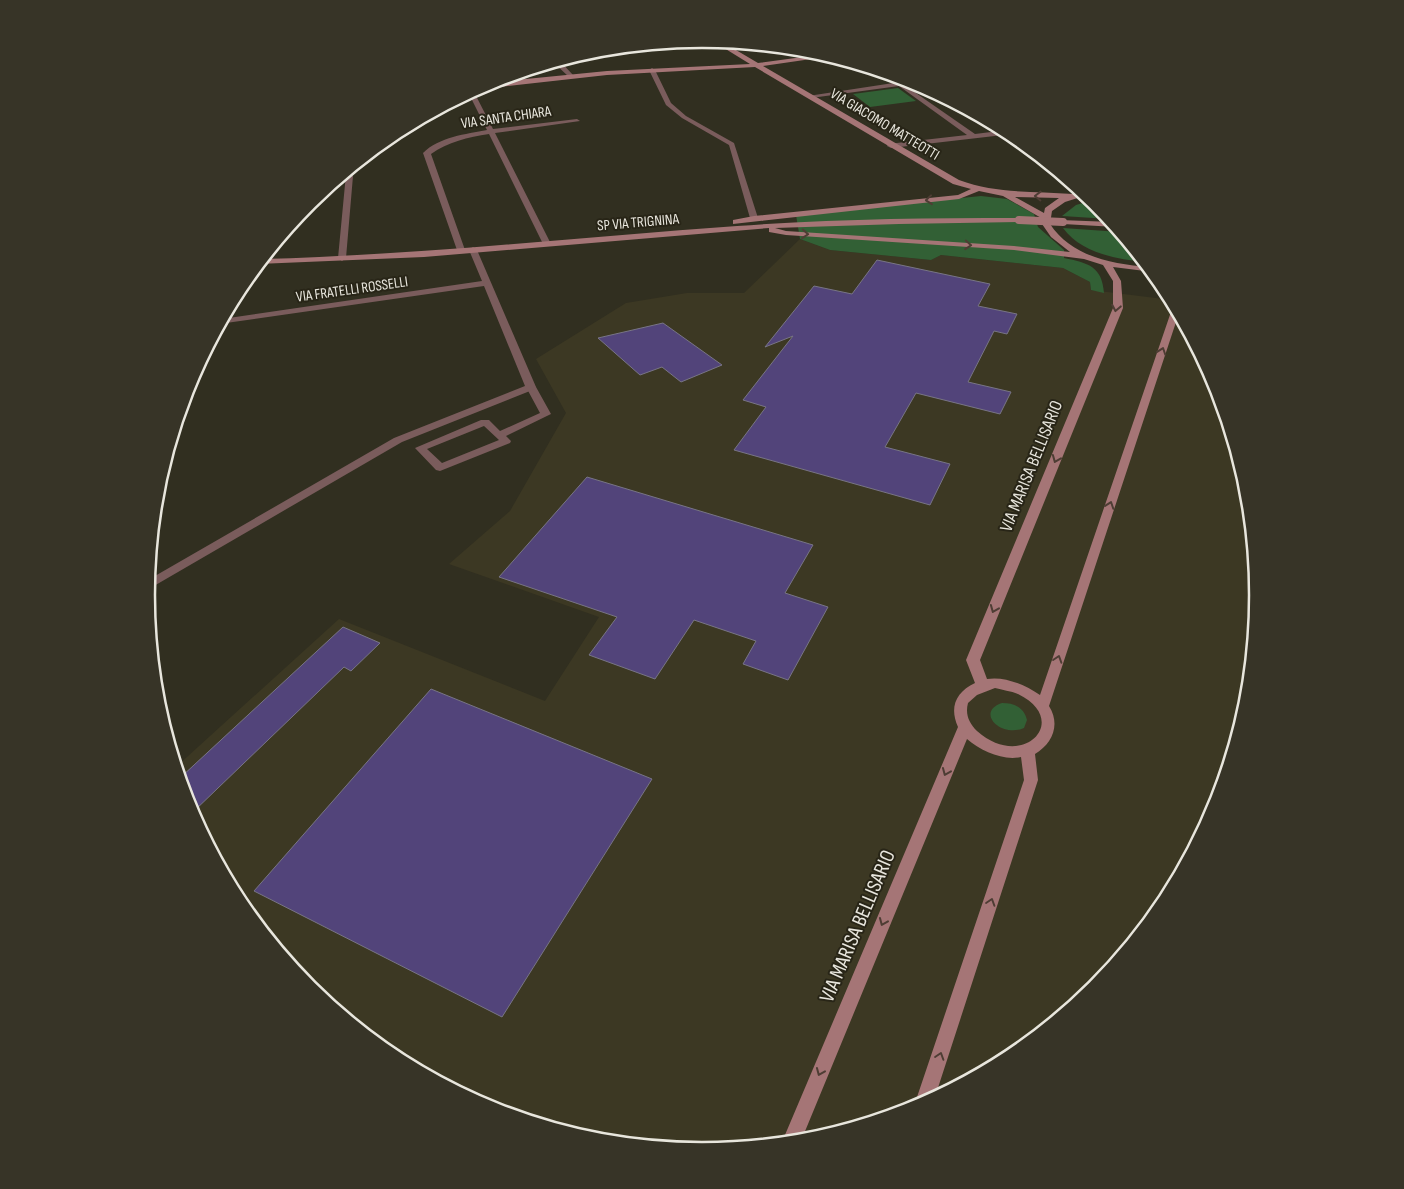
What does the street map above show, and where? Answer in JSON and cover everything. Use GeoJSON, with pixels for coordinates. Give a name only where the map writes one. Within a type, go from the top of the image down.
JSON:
{"type":"FeatureCollection","features":[{"type":"Feature","properties":{"kind":"street","name":"VIA GIACOMO MATTEOTTI"},"geometry":{"type":"LineString","coordinates":[[729,49],[868,129],[891,146],[956,182],[976,190],[1005,194],[1072,196]]}},
{"type":"Feature","properties":{"kind":"street"},"geometry":{"type":"LineString","coordinates":[[512,82],[571,76],[756,64],[807,58]]}},
{"type":"Feature","properties":{"kind":"street"},"geometry":{"type":"LineString","coordinates":[[561,66],[571,76]]}},
{"type":"Feature","properties":{"kind":"street"},"geometry":{"type":"LineString","coordinates":[[652,70],[668,104],[684,117],[732,144],[754,218]]}},
{"type":"Feature","properties":{"kind":"street"},"geometry":{"type":"LineString","coordinates":[[811,96],[898,84]]}},
{"type":"Feature","properties":{"kind":"street"},"geometry":{"type":"LineString","coordinates":[[903,86],[974,137]]}},
{"type":"Feature","properties":{"kind":"street"},"geometry":{"type":"LineString","coordinates":[[474,97],[547,244]]}},
{"type":"Feature","properties":{"kind":"street","name":"VIA SANTA CHIARA"},"geometry":{"type":"LineString","coordinates":[[461,250],[427,153],[442,142],[492,132],[576,121]]}},
{"type":"Feature","properties":{"kind":"street"},"geometry":{"type":"LineString","coordinates":[[891,146],[996,134]]}},
{"type":"Feature","properties":{"kind":"street"},"geometry":{"type":"LineString","coordinates":[[342,258],[348,178]]}},
{"type":"Feature","properties":{"kind":"street"},"geometry":{"type":"LineString","coordinates":[[697,231],[754,218],[959,197],[976,190]]}},
{"type":"Feature","properties":{"kind":"street","name":"VIA GIACOMO MATTEOTTI"},"geometry":{"type":"LineString","coordinates":[[1005,194],[1046,217]]}},
{"type":"Feature","properties":{"kind":"street"},"geometry":{"type":"LineString","coordinates":[[1076,195],[1053,205],[1046,217],[1046,224],[1055,238],[1088,257],[1106,263],[1141,268]]}},
{"type":"Feature","properties":{"kind":"street","name":"SP VIA TRIGNINA"},"geometry":{"type":"LineString","coordinates":[[268,262],[473,250],[757,226],[898,220],[1019,220],[1104,224]]}},
{"type":"Feature","properties":{"kind":"street"},"geometry":{"type":"LineString","coordinates":[[757,226],[786,233],[1014,248],[1088,257]]}},
{"type":"Feature","properties":{"kind":"street"},"geometry":{"type":"LineString","coordinates":[[473,250],[531,387],[546,414],[499,435]]}},
{"type":"Feature","properties":{"kind":"street","name":"VIA MARISA BELLISARIO"},"geometry":{"type":"LineString","coordinates":[[982,684],[973,660],[1118,308],[1117,281],[1106,263]]}},
{"type":"Feature","properties":{"kind":"street","name":"VIA FRATELLI ROSSELLI"},"geometry":{"type":"LineString","coordinates":[[228,321],[487,283]]}},
{"type":"Feature","properties":{"kind":"street"},"geometry":{"type":"LineString","coordinates":[[1043,706],[1173,317]]}},
{"type":"Feature","properties":{"kind":"street"},"geometry":{"type":"LineString","coordinates":[[155,581],[398,440],[531,387]]}},
{"type":"Feature","properties":{"kind":"street"},"geometry":{"type":"LineString","coordinates":[[485,422],[499,435],[506,441],[440,468],[420,448],[485,422]]}},
{"type":"Feature","properties":{"kind":"street"},"geometry":{"type":"LineString","coordinates":[[995,683],[1022,689],[1034,696],[1043,706],[1049,716],[1050,727],[1046,737],[1039,745],[1027,750],[1014,752],[999,750],[973,737],[965,727],[960,716],[960,706],[963,697],[972,689],[982,684],[995,683]]}},
{"type":"Feature","properties":{"kind":"street","name":"VIA MARISA BELLISARIO"},"geometry":{"type":"LineString","coordinates":[[795,1133],[965,727]]}},
{"type":"Feature","properties":{"kind":"street"},"geometry":{"type":"LineString","coordinates":[[927,1093],[1031,780],[1027,750]]}},
{"type":"Feature","properties":{"kind":"shaded area"},"geometry":{"type":"Polygon","coordinates":[[[800,239],[830,250],[931,260],[941,255],[1063,268],[1090,282],[1091,290],[1162,299],[1193,353],[1207,385],[1220,419],[1238,488],[1248,559],[1248,630],[1244,666],[1230,736],[1220,770],[1193,836],[1176,868],[1136,927],[1113,955],[1063,1006],[1035,1028],[1006,1049],[944,1085],[911,1100],[844,1123],[773,1137],[738,1140],[702,1142],[631,1137],[560,1123],[493,1100],[428,1068],[398,1049],[341,1006],[291,955],[247,898],[211,836],[182,762],[339,619],[545,701],[599,617],[449,564],[510,511],[566,413],[536,359],[626,303],[687,293],[744,293],[800,239]]]}},
{"type":"Feature","properties":{"kind":"green space"},"geometry":{"type":"Polygon","coordinates":[[[898,88],[916,101],[870,107],[853,94],[898,88]]]}},
{"type":"Feature","properties":{"kind":"green space"},"geometry":{"type":"Polygon","coordinates":[[[981,196],[1007,199],[1034,214],[1038,227],[1064,250],[1064,258],[1087,264],[1097,271],[1103,284],[1104,293],[1091,290],[1090,282],[1063,268],[941,255],[931,260],[830,250],[800,239],[796,215],[981,196]]]}},
{"type":"Feature","properties":{"kind":"green space"},"geometry":{"type":"Polygon","coordinates":[[[1084,203],[1099,218],[1062,216],[1076,205],[1084,203]]]}},
{"type":"Feature","properties":{"kind":"green space"},"geometry":{"type":"Polygon","coordinates":[[[1063,228],[1111,231],[1135,261],[1111,257],[1089,249],[1071,237],[1063,228]]]}},
{"type":"Feature","properties":{"kind":"green space"},"geometry":{"type":"Polygon","coordinates":[[[1002,703],[1014,705],[1024,712],[1027,720],[1024,728],[1007,730],[994,723],[991,718],[991,712],[994,707],[1002,703]]]}},
{"type":"Feature","properties":{"kind":"building"},"geometry":{"type":"Polygon","coordinates":[[[877,260],[990,284],[978,306],[1017,314],[1007,334],[994,331],[968,382],[1011,392],[1000,414],[916,393],[885,447],[950,464],[930,505],[734,450],[766,407],[743,400],[793,336],[765,347],[814,286],[852,294],[877,260]]]}},
{"type":"Feature","properties":{"kind":"building"},"geometry":{"type":"Polygon","coordinates":[[[663,323],[722,365],[681,382],[662,367],[640,375],[598,338],[663,323]]]}},
{"type":"Feature","properties":{"kind":"building"},"geometry":{"type":"Polygon","coordinates":[[[587,477],[813,545],[785,593],[828,607],[788,680],[743,664],[756,641],[694,620],[655,679],[589,655],[617,617],[499,577],[587,477]]]}},
{"type":"Feature","properties":{"kind":"building"},"geometry":{"type":"Polygon","coordinates":[[[343,627],[380,643],[351,671],[344,667],[198,807],[185,773],[343,627]]]}},
{"type":"Feature","properties":{"kind":"building"},"geometry":{"type":"Polygon","coordinates":[[[431,689],[652,779],[502,1017],[254,891],[431,689]]]}}]}
